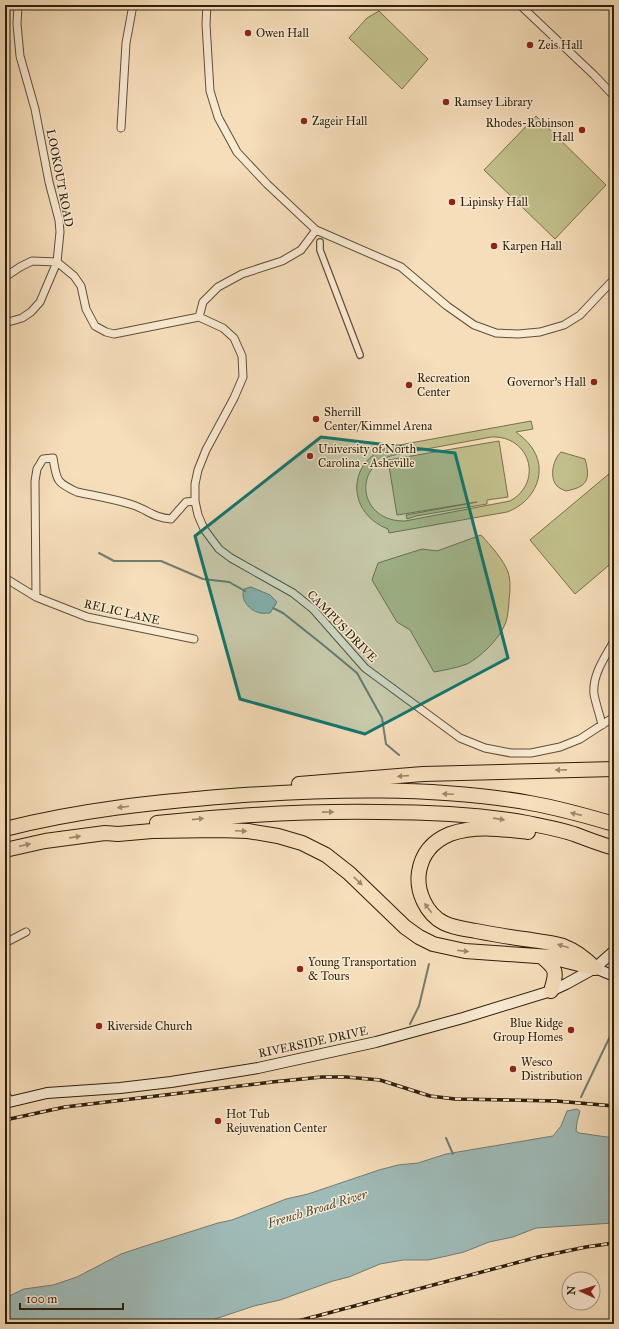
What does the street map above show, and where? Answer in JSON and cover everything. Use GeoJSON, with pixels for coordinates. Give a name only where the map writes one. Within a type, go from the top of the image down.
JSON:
{"type":"FeatureCollection","features":[{"type":"Feature","properties":{"kind":"highway"},"geometry":{"type":"LineString","coordinates":[[147,804],[159,796],[363,778],[484,772],[614,769]]}},
{"type":"Feature","properties":{"kind":"highway"},"geometry":{"type":"LineString","coordinates":[[5,829],[65,815],[147,804],[302,792],[406,792],[489,797],[531,803],[614,824]]}},
{"type":"Feature","properties":{"kind":"highway"},"geometry":{"type":"LineString","coordinates":[[105,832],[110,829],[139,825],[256,814],[406,812],[460,815],[519,822],[573,834],[586,840],[614,848]]}},
{"type":"Feature","properties":{"kind":"highway"},"geometry":{"type":"LineString","coordinates":[[586,840],[571,840],[535,833],[500,829],[472,829],[458,831],[437,841],[424,854],[418,873],[419,890],[425,905],[444,923],[462,929],[562,946],[583,956],[595,968]]}},
{"type":"Feature","properties":{"kind":"highway"},"geometry":{"type":"LineString","coordinates":[[5,850],[45,841],[105,832],[118,834],[152,831],[225,830],[248,831],[290,839],[314,848],[349,872],[405,927],[428,942],[464,951],[551,957],[595,968]]}},
{"type":"Feature","properties":{"kind":"highway"},"geometry":{"type":"LineString","coordinates":[[542,957],[552,966],[555,972],[551,990]]}},
{"type":"Feature","properties":{"kind":"main road","name":"RIVERSIDE DRIVE"},"geometry":{"type":"LineString","coordinates":[[7,1099],[47,1093],[120,1088],[171,1082],[266,1066],[376,1042],[497,1008],[551,990],[566,984],[595,968],[614,951]]}},
{"type":"Feature","properties":{"kind":"main road"},"geometry":{"type":"LineString","coordinates":[[595,968],[614,976]]}},
{"type":"Feature","properties":{"kind":"street","name":"LOOKOUT ROAD"},"geometry":{"type":"LineString","coordinates":[[5,323],[22,318],[31,312],[40,302],[57,262],[60,232],[59,220],[49,182],[35,109],[20,56],[17,24],[18,5]]}},
{"type":"Feature","properties":{"kind":"street"},"geometry":{"type":"LineString","coordinates":[[121,128],[126,43],[133,5]]}},
{"type":"Feature","properties":{"kind":"street"},"geometry":{"type":"LineString","coordinates":[[207,5],[206,24],[210,91],[218,117],[237,152],[267,184],[316,230],[401,267],[468,322],[496,333],[518,334],[540,332],[564,326],[580,315],[614,279]]}},
{"type":"Feature","properties":{"kind":"street"},"geometry":{"type":"LineString","coordinates":[[520,5],[614,96]]}},
{"type":"Feature","properties":{"kind":"street"},"geometry":{"type":"LineString","coordinates":[[5,277],[32,261],[57,262],[74,276],[81,286],[86,309],[95,326],[106,332],[114,334],[130,332],[199,317],[203,302],[218,287],[242,274],[282,261],[301,250],[316,230]]}},
{"type":"Feature","properties":{"kind":"street"},"geometry":{"type":"LineString","coordinates":[[320,242],[320,250],[360,355]]}},
{"type":"Feature","properties":{"kind":"street","name":"CAMPUS DRIVE"},"geometry":{"type":"LineString","coordinates":[[199,317],[223,328],[234,338],[242,356],[243,377],[234,398],[206,450],[198,470],[195,484],[195,501],[198,516],[204,529],[219,549],[231,558],[293,592],[313,609],[365,668],[460,738],[484,748],[511,753],[531,753],[560,747],[580,739],[614,717]]}},
{"type":"Feature","properties":{"kind":"street"},"geometry":{"type":"LineString","coordinates":[[36,597],[35,481],[37,469],[43,459],[53,458],[55,472],[60,483],[69,488],[77,492],[132,504],[154,516],[171,519],[186,502],[195,501]]}},
{"type":"Feature","properties":{"kind":"street","name":"RELIC LANE"},"geometry":{"type":"LineString","coordinates":[[5,578],[36,597],[87,616],[194,639]]}},
{"type":"Feature","properties":{"kind":"street"},"geometry":{"type":"LineString","coordinates":[[602,725],[594,694],[596,679],[603,660],[614,641]]}},
{"type":"Feature","properties":{"kind":"street"},"geometry":{"type":"LineString","coordinates":[[5,943],[26,932]]}},
{"type":"Feature","properties":{"kind":"highlighted area"},"geometry":{"type":"Polygon","coordinates":[[[321,437],[455,453],[508,658],[365,734],[240,699],[195,536],[321,437]]]}},
{"type":"Feature","properties":{"kind":"shaded area"},"geometry":{"type":"Polygon","coordinates":[[[379,11],[428,59],[402,89],[349,38],[367,18],[379,11]]]}},
{"type":"Feature","properties":{"kind":"shaded area"},"geometry":{"type":"Polygon","coordinates":[[[536,116],[606,185],[555,239],[484,170],[536,116]]]}},
{"type":"Feature","properties":{"kind":"shaded area"},"geometry":{"type":"Polygon","coordinates":[[[531,421],[533,429],[516,432],[528,443],[536,455],[539,465],[539,475],[532,493],[525,501],[507,512],[389,533],[388,529],[374,521],[364,510],[358,498],[357,485],[360,472],[367,461],[378,452],[394,446],[531,421]],[[491,437],[394,455],[380,461],[371,470],[366,481],[366,492],[370,503],[378,513],[390,519],[405,521],[510,501],[521,493],[527,483],[529,472],[528,461],[523,451],[515,443],[504,438],[491,437]]]}},
{"type":"Feature","properties":{"kind":"shaded area"},"geometry":{"type":"Polygon","coordinates":[[[499,441],[508,497],[487,500],[487,504],[416,516],[407,519],[406,515],[477,502],[397,515],[388,460],[499,441]]]}},
{"type":"Feature","properties":{"kind":"shaded area"},"geometry":{"type":"Polygon","coordinates":[[[561,452],[585,459],[588,472],[586,481],[583,485],[566,491],[557,486],[555,483],[553,478],[553,469],[556,459],[561,452]]]}},
{"type":"Feature","properties":{"kind":"shaded area"},"geometry":{"type":"Polygon","coordinates":[[[610,473],[614,477],[614,561],[575,594],[530,540],[610,473]]]}},
{"type":"Feature","properties":{"kind":"shaded area"},"geometry":{"type":"Polygon","coordinates":[[[481,535],[500,557],[509,575],[509,604],[505,625],[491,645],[467,664],[434,672],[410,630],[397,622],[372,580],[378,563],[422,549],[437,551],[481,535]]]}},
{"type":"Feature","properties":{"kind":"water"},"geometry":{"type":"Polygon","coordinates":[[[251,587],[270,595],[277,602],[270,613],[257,612],[248,606],[244,599],[243,592],[244,589],[251,587]]]}},
{"type":"Feature","properties":{"kind":"water","name":"French Broad River"},"geometry":{"type":"Polygon","coordinates":[[[577,1109],[580,1111],[576,1131],[579,1133],[614,1138],[614,1223],[536,1228],[513,1237],[489,1242],[464,1252],[447,1256],[428,1260],[403,1260],[380,1264],[349,1277],[333,1281],[280,1300],[254,1306],[200,1324],[5,1324],[5,1298],[24,1289],[53,1285],[77,1277],[121,1254],[218,1223],[232,1220],[286,1199],[308,1194],[379,1170],[398,1165],[418,1163],[446,1154],[553,1136],[561,1126],[567,1111],[577,1109]]]}},
{"type":"Feature","properties":{"kind":"waterway"},"geometry":{"type":"LineString","coordinates":[[99,553],[114,561],[161,561],[203,579],[229,582],[245,591]]}},
{"type":"Feature","properties":{"kind":"waterway"},"geometry":{"type":"LineString","coordinates":[[273,608],[283,613],[357,673],[382,718],[386,744],[399,755]]}},
{"type":"Feature","properties":{"kind":"waterway"},"geometry":{"type":"LineString","coordinates":[[410,1024],[419,1006],[429,964]]}},
{"type":"Feature","properties":{"kind":"waterway"},"geometry":{"type":"LineString","coordinates":[[581,1097],[614,1028]]}},
{"type":"Feature","properties":{"kind":"waterway"},"geometry":{"type":"LineString","coordinates":[[446,1138],[453,1154]]}},
{"type":"Feature","properties":{"kind":"railway"},"geometry":{"type":"LineString","coordinates":[[5,1120],[65,1107],[322,1077],[346,1077],[380,1080],[430,1096],[455,1099],[556,1101],[614,1106]]}},
{"type":"Feature","properties":{"kind":"railway"},"geometry":{"type":"LineString","coordinates":[[287,1324],[538,1257],[614,1243]]}},
{"type":"Feature","properties":{"kind":"place","name":"Owen Hall"},"geometry":{"type":"Point","coordinates":[248,33]}},
{"type":"Feature","properties":{"kind":"place","name":"Zeis Hall"},"geometry":{"type":"Point","coordinates":[530,45]}},
{"type":"Feature","properties":{"kind":"place","name":"Ramsey Library"},"geometry":{"type":"Point","coordinates":[446,102]}},
{"type":"Feature","properties":{"kind":"place","name":"Zageir Hall"},"geometry":{"type":"Point","coordinates":[304,121]}},
{"type":"Feature","properties":{"kind":"place","name":"Rhodes-Robinson Hall"},"geometry":{"type":"Point","coordinates":[582,130]}},
{"type":"Feature","properties":{"kind":"place","name":"Lipinsky Hall"},"geometry":{"type":"Point","coordinates":[452,202]}},
{"type":"Feature","properties":{"kind":"place","name":"Karpen Hall"},"geometry":{"type":"Point","coordinates":[494,246]}},
{"type":"Feature","properties":{"kind":"place","name":"Governor's Hall"},"geometry":{"type":"Point","coordinates":[594,382]}},
{"type":"Feature","properties":{"kind":"place","name":"Recreation Center"},"geometry":{"type":"Point","coordinates":[409,385]}},
{"type":"Feature","properties":{"kind":"place","name":"Sherrill Center/Kimmel Arena"},"geometry":{"type":"Point","coordinates":[316,419]}},
{"type":"Feature","properties":{"kind":"place","name":"University of North Carolina - Asheville"},"geometry":{"type":"Point","coordinates":[310,456]}},
{"type":"Feature","properties":{"kind":"place","name":"Young Transportation & Tours"},"geometry":{"type":"Point","coordinates":[300,969]}},
{"type":"Feature","properties":{"kind":"place","name":"Riverside Church"},"geometry":{"type":"Point","coordinates":[99,1026]}},
{"type":"Feature","properties":{"kind":"place","name":"Blue Ridge Group Homes"},"geometry":{"type":"Point","coordinates":[571,1030]}},
{"type":"Feature","properties":{"kind":"place","name":"Wesco Distribution"},"geometry":{"type":"Point","coordinates":[513,1069]}},
{"type":"Feature","properties":{"kind":"place","name":"Hot Tub Rejuvenation Center"},"geometry":{"type":"Point","coordinates":[218,1121]}}]}
